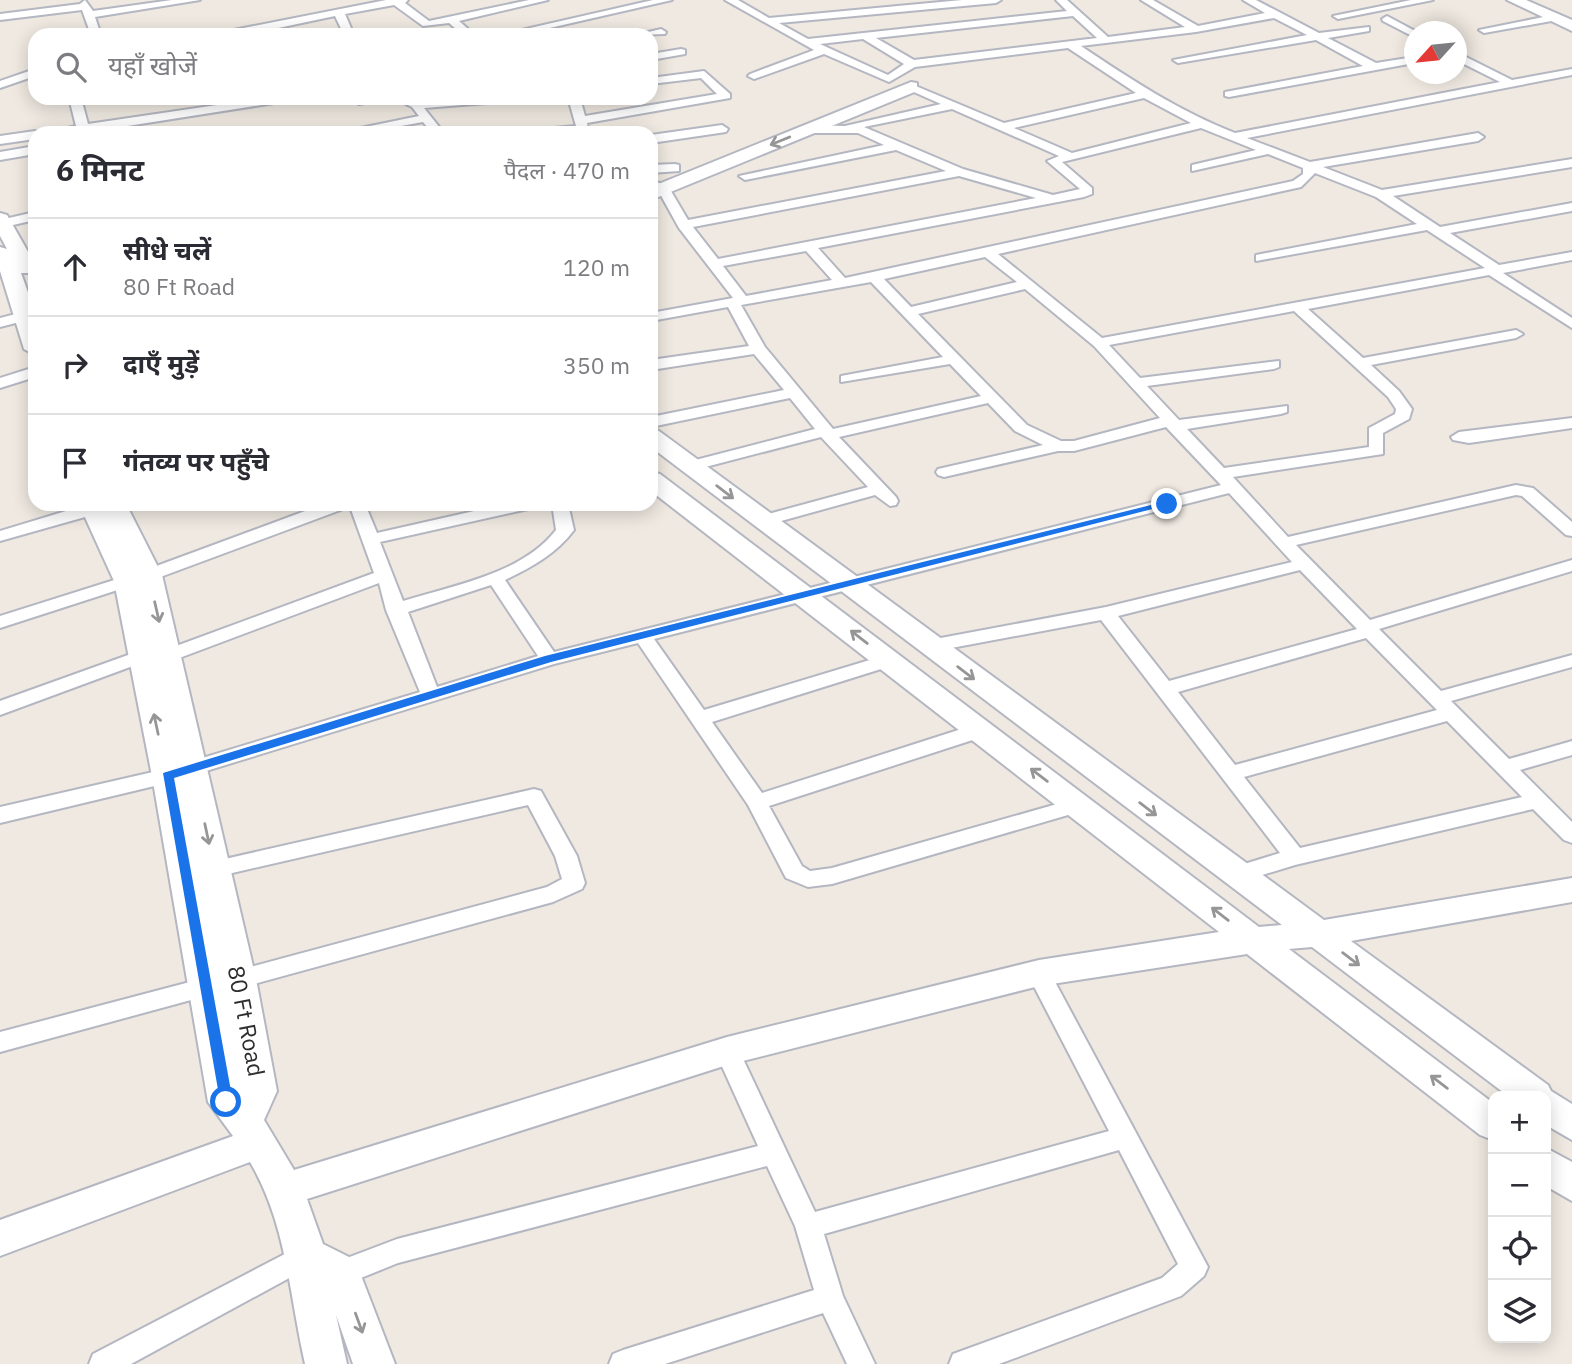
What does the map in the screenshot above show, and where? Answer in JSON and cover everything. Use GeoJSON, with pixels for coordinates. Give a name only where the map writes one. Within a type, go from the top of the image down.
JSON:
{"type":"FeatureCollection","features":[{"type":"Feature","properties":{"kind":"street"},"geometry":{"type":"LineString","coordinates":[[0,17],[87,7],[195,0]]}},
{"type":"Feature","properties":{"kind":"street"},"geometry":{"type":"LineString","coordinates":[[262,28],[399,1],[427,24],[543,0]]}},
{"type":"Feature","properties":{"kind":"street"},"geometry":{"type":"LineString","coordinates":[[537,28],[667,0]]}},
{"type":"Feature","properties":{"kind":"street"},"geometry":{"type":"LineString","coordinates":[[730,0],[806,42],[1006,126],[1069,156]]}},
{"type":"Feature","properties":{"kind":"street"},"geometry":{"type":"LineString","coordinates":[[877,0],[909,31]]}},
{"type":"Feature","properties":{"kind":"street"},"geometry":{"type":"LineString","coordinates":[[766,21],[996,0]]}},
{"type":"Feature","properties":{"kind":"street"},"geometry":{"type":"LineString","coordinates":[[1061,0],[1107,41]]}},
{"type":"Feature","properties":{"kind":"street"},"geometry":{"type":"LineString","coordinates":[[1248,0],[1374,67]]}},
{"type":"Feature","properties":{"kind":"street"},"geometry":{"type":"LineString","coordinates":[[1338,16],[1428,0]]}},
{"type":"Feature","properties":{"kind":"street"},"geometry":{"type":"LineString","coordinates":[[1514,0],[1553,18],[1572,21]]}},
{"type":"Feature","properties":{"kind":"street"},"geometry":{"type":"LineString","coordinates":[[1539,0],[1572,21]]}},
{"type":"Feature","properties":{"kind":"street"},"geometry":{"type":"LineString","coordinates":[[1132,6],[1152,1],[1224,52]]}},
{"type":"Feature","properties":{"kind":"street"},"geometry":{"type":"LineString","coordinates":[[87,7],[94,28]]}},
{"type":"Feature","properties":{"kind":"street"},"geometry":{"type":"LineString","coordinates":[[337,12],[346,28]]}},
{"type":"Feature","properties":{"kind":"street"},"geometry":{"type":"LineString","coordinates":[[806,42],[1076,13]]}},
{"type":"Feature","properties":{"kind":"street"},"geometry":{"type":"LineString","coordinates":[[658,183],[675,168],[889,79],[912,64],[1107,41],[1272,15]]}},
{"type":"Feature","properties":{"kind":"street"},"geometry":{"type":"LineString","coordinates":[[1484,30],[1553,18]]}},
{"type":"Feature","properties":{"kind":"street"},"geometry":{"type":"LineString","coordinates":[[1387,19],[1404,28]]}},
{"type":"Feature","properties":{"kind":"street"},"geometry":{"type":"LineString","coordinates":[[451,20],[461,28]]}},
{"type":"Feature","properties":{"kind":"street"},"geometry":{"type":"LineString","coordinates":[[1178,60],[1365,29]]}},
{"type":"Feature","properties":{"kind":"street"},"geometry":{"type":"LineString","coordinates":[[865,36],[912,64]]}},
{"type":"Feature","properties":{"kind":"street"},"geometry":{"type":"LineString","coordinates":[[1071,45],[1146,94],[1202,124],[1381,194],[1572,324]]}},
{"type":"Feature","properties":{"kind":"street"},"geometry":{"type":"LineString","coordinates":[[754,76],[824,50]]}},
{"type":"Feature","properties":{"kind":"street"},"geometry":{"type":"LineString","coordinates":[[658,56],[681,52]]}},
{"type":"Feature","properties":{"kind":"street"},"geometry":{"type":"LineString","coordinates":[[1467,60],[1511,84]]}},
{"type":"Feature","properties":{"kind":"street"},"geometry":{"type":"LineString","coordinates":[[1229,94],[1404,62]]}},
{"type":"Feature","properties":{"kind":"street"},"geometry":{"type":"LineString","coordinates":[[1236,136],[1572,72]]}},
{"type":"Feature","properties":{"kind":"street"},"geometry":{"type":"LineString","coordinates":[[592,126],[726,96],[704,74],[658,80]]}},
{"type":"Feature","properties":{"kind":"street"},"geometry":{"type":"LineString","coordinates":[[0,85],[28,75]]}},
{"type":"Feature","properties":{"kind":"street"},"geometry":{"type":"LineString","coordinates":[[658,185],[809,130],[911,87]]}},
{"type":"Feature","properties":{"kind":"street"},"geometry":{"type":"LineString","coordinates":[[1006,126],[1146,94]]}},
{"type":"Feature","properties":{"kind":"street"},"geometry":{"type":"LineString","coordinates":[[77,105],[82,126]]}},
{"type":"Feature","properties":{"kind":"street"},"geometry":{"type":"LineString","coordinates":[[104,126],[242,105]]}},
{"type":"Feature","properties":{"kind":"street"},"geometry":{"type":"LineString","coordinates":[[416,105],[433,126]]}},
{"type":"Feature","properties":{"kind":"street"},"geometry":{"type":"LineString","coordinates":[[576,105],[582,126]]}},
{"type":"Feature","properties":{"kind":"street"},"geometry":{"type":"LineString","coordinates":[[954,105],[851,127],[959,172],[1054,199]]}},
{"type":"Feature","properties":{"kind":"street"},"geometry":{"type":"LineString","coordinates":[[165,126],[170,125],[166,117]]}},
{"type":"Feature","properties":{"kind":"street"},"geometry":{"type":"LineString","coordinates":[[382,126],[427,118]]}},
{"type":"Feature","properties":{"kind":"street"},"geometry":{"type":"LineString","coordinates":[[715,264],[1087,191],[1054,163],[1069,156],[1202,124]]}},
{"type":"Feature","properties":{"kind":"street"},"geometry":{"type":"LineString","coordinates":[[658,138],[722,129]]}},
{"type":"Feature","properties":{"kind":"street"},"geometry":{"type":"LineString","coordinates":[[809,130],[858,130]]}},
{"type":"Feature","properties":{"kind":"street"},"geometry":{"type":"LineString","coordinates":[[0,140],[28,136]]}},
{"type":"Feature","properties":{"kind":"street"},"geometry":{"type":"LineString","coordinates":[[1309,166],[1478,137]]}},
{"type":"Feature","properties":{"kind":"street"},"geometry":{"type":"LineString","coordinates":[[745,176],[896,146]]}},
{"type":"Feature","properties":{"kind":"street"},"geometry":{"type":"LineString","coordinates":[[1196,168],[1269,150]]}},
{"type":"Feature","properties":{"kind":"street"},"geometry":{"type":"LineString","coordinates":[[0,156],[28,151]]}},
{"type":"Feature","properties":{"kind":"street"},"geometry":{"type":"LineString","coordinates":[[1381,194],[1572,163]]}},
{"type":"Feature","properties":{"kind":"street"},"geometry":{"type":"LineString","coordinates":[[658,316],[874,277],[1297,184],[1309,175],[1309,166]]}},
{"type":"Feature","properties":{"kind":"street"},"geometry":{"type":"LineString","coordinates":[[658,169],[675,168]]}},
{"type":"Feature","properties":{"kind":"street"},"geometry":{"type":"LineString","coordinates":[[684,225],[959,172]]}},
{"type":"Feature","properties":{"kind":"street"},"geometry":{"type":"LineString","coordinates":[[658,191],[715,264],[737,302],[758,349],[827,433],[885,495],[763,521]]}},
{"type":"Feature","properties":{"kind":"street"},"geometry":{"type":"LineString","coordinates":[[1261,258],[1572,207]]}},
{"type":"Feature","properties":{"kind":"street"},"geometry":{"type":"LineString","coordinates":[[28,217],[1,222],[28,271]]}},
{"type":"Feature","properties":{"kind":"street"},"geometry":{"type":"LineString","coordinates":[[809,246],[842,283]]}},
{"type":"Feature","properties":{"kind":"street"},"geometry":{"type":"LineString","coordinates":[[988,252],[1099,343],[1304,564],[1572,835]]}},
{"type":"Feature","properties":{"kind":"street"},"geometry":{"type":"LineString","coordinates":[[1099,343],[1572,256]]}},
{"type":"Feature","properties":{"kind":"street"},"geometry":{"type":"LineString","coordinates":[[2,261],[16,282],[28,309]]}},
{"type":"Feature","properties":{"kind":"street"},"geometry":{"type":"LineString","coordinates":[[874,277],[1021,428],[1058,446]]}},
{"type":"Feature","properties":{"kind":"street"},"geometry":{"type":"LineString","coordinates":[[907,312],[1028,284]]}},
{"type":"Feature","properties":{"kind":"street"},"geometry":{"type":"LineString","coordinates":[[0,815],[180,772],[549,659],[1226,481],[1377,451],[1375,431],[1403,416],[1404,409],[1394,394],[1297,307]]}},
{"type":"Feature","properties":{"kind":"street"},"geometry":{"type":"LineString","coordinates":[[0,323],[28,315]]}},
{"type":"Feature","properties":{"kind":"street"},"geometry":{"type":"LineString","coordinates":[[1360,363],[1516,334]]}},
{"type":"Feature","properties":{"kind":"street"},"geometry":{"type":"LineString","coordinates":[[658,364],[758,349]]}},
{"type":"Feature","properties":{"kind":"street"},"geometry":{"type":"LineString","coordinates":[[846,379],[954,359]]}},
{"type":"Feature","properties":{"kind":"street"},"geometry":{"type":"LineString","coordinates":[[1136,383],[1274,364]]}},
{"type":"Feature","properties":{"kind":"street"},"geometry":{"type":"LineString","coordinates":[[0,383],[28,374]]}},
{"type":"Feature","properties":{"kind":"street"},"geometry":{"type":"LineString","coordinates":[[658,421],[794,393]]}},
{"type":"Feature","properties":{"kind":"street"},"geometry":{"type":"LineString","coordinates":[[690,466],[992,398]]}},
{"type":"Feature","properties":{"kind":"street"},"geometry":{"type":"LineString","coordinates":[[944,472],[1172,424],[1281,409]]}},
{"type":"Feature","properties":{"kind":"street"},"geometry":{"type":"LineString","coordinates":[[1459,437],[1469,438],[1572,423]]}},
{"type":"Feature","properties":{"kind":"street"},"geometry":{"type":"LineString","coordinates":[[658,441],[1528,1091]]}},
{"type":"Feature","properties":{"kind":"street"},"geometry":{"type":"LineString","coordinates":[[658,485],[804,594],[1488,1120]]}},
{"type":"Feature","properties":{"kind":"street"},"geometry":{"type":"LineString","coordinates":[[1284,543],[1516,489],[1527,492],[1572,531]]}},
{"type":"Feature","properties":{"kind":"street"},"geometry":{"type":"LineString","coordinates":[[0,536],[81,511]]}},
{"type":"Feature","properties":{"kind":"street","name":"80 Ft Road"},"geometry":{"type":"LineString","coordinates":[[103,511],[138,578],[180,772],[205,987],[226,1102],[252,1132]]}},
{"type":"Feature","properties":{"kind":"street"},"geometry":{"type":"LineString","coordinates":[[0,622],[138,578],[321,511]]}},
{"type":"Feature","properties":{"kind":"street"},"geometry":{"type":"LineString","coordinates":[[360,511],[395,610],[430,694]]}},
{"type":"Feature","properties":{"kind":"street"},"geometry":{"type":"LineString","coordinates":[[371,539],[497,511]]}},
{"type":"Feature","properties":{"kind":"street"},"geometry":{"type":"LineString","coordinates":[[395,610],[495,578],[526,562],[560,538],[565,530],[561,511]]}},
{"type":"Feature","properties":{"kind":"street"},"geometry":{"type":"LineString","coordinates":[[930,646],[1106,612],[1304,564]]}},
{"type":"Feature","properties":{"kind":"street"},"geometry":{"type":"LineString","coordinates":[[1165,690],[1572,565]]}},
{"type":"Feature","properties":{"kind":"street"},"geometry":{"type":"LineString","coordinates":[[0,708],[382,576]]}},
{"type":"Feature","properties":{"kind":"street"},"geometry":{"type":"LineString","coordinates":[[495,578],[549,659]]}},
{"type":"Feature","properties":{"kind":"street"},"geometry":{"type":"LineString","coordinates":[[1106,612],[1295,857]]}},
{"type":"Feature","properties":{"kind":"street"},"geometry":{"type":"LineString","coordinates":[[642,635],[757,802],[794,872],[808,879],[831,876],[1078,805]]}},
{"type":"Feature","properties":{"kind":"street"},"geometry":{"type":"LineString","coordinates":[[698,719],[890,660]]}},
{"type":"Feature","properties":{"kind":"street"},"geometry":{"type":"LineString","coordinates":[[1230,774],[1444,706],[1572,661]]}},
{"type":"Feature","properties":{"kind":"street"},"geometry":{"type":"LineString","coordinates":[[757,802],[981,730]]}},
{"type":"Feature","properties":{"kind":"street"},"geometry":{"type":"LineString","coordinates":[[1507,767],[1572,748]]}},
{"type":"Feature","properties":{"kind":"street","name":"80 Ft Road"},"geometry":{"type":"LineString","coordinates":[[180,772],[215,870],[239,979],[259,1091],[252,1132]]}},
{"type":"Feature","properties":{"kind":"street"},"geometry":{"type":"LineString","coordinates":[[215,870],[534,796],[566,856],[574,883],[553,894],[239,979]]}},
{"type":"Feature","properties":{"kind":"street"},"geometry":{"type":"LineString","coordinates":[[1236,875],[1295,857],[1539,800]]}},
{"type":"Feature","properties":{"kind":"street"},"geometry":{"type":"LineString","coordinates":[[283,1190],[727,1051],[1039,974],[1254,940],[1317,934],[1572,890]]}},
{"type":"Feature","properties":{"kind":"street"},"geometry":{"type":"LineString","coordinates":[[963,1364],[1171,1287],[1194,1267],[1128,1137],[1039,974]]}},
{"type":"Feature","properties":{"kind":"street"},"geometry":{"type":"LineString","coordinates":[[0,1042],[205,987]]}},
{"type":"Feature","properties":{"kind":"street"},"geometry":{"type":"LineString","coordinates":[[727,1051],[808,1226],[831,1298],[861,1364]]}},
{"type":"Feature","properties":{"kind":"street"},"geometry":{"type":"LineString","coordinates":[[1551,1109],[1572,1124]]}},
{"type":"Feature","properties":{"kind":"street"},"geometry":{"type":"LineString","coordinates":[[0,1238],[252,1132],[283,1190],[306,1255],[314,1314],[326,1364]]}},
{"type":"Feature","properties":{"kind":"street"},"geometry":{"type":"LineString","coordinates":[[808,1226],[1128,1137]]}},
{"type":"Feature","properties":{"kind":"street"},"geometry":{"type":"LineString","coordinates":[[341,1273],[397,1251],[774,1153]]}},
{"type":"Feature","properties":{"kind":"street"},"geometry":{"type":"LineString","coordinates":[[1551,1168],[1572,1184]]}},
{"type":"Feature","properties":{"kind":"street"},"geometry":{"type":"LineString","coordinates":[[306,1255],[341,1273],[374,1364]]}},
{"type":"Feature","properties":{"kind":"street"},"geometry":{"type":"LineString","coordinates":[[103,1364],[306,1255]]}},
{"type":"Feature","properties":{"kind":"street"},"geometry":{"type":"LineString","coordinates":[[623,1364],[831,1298]]}},
{"type":"Feature","properties":{"kind":"route"},"geometry":{"type":"LineString","coordinates":[[226,1102],[167,776],[549,659],[846,582],[1167,504]]}}]}
